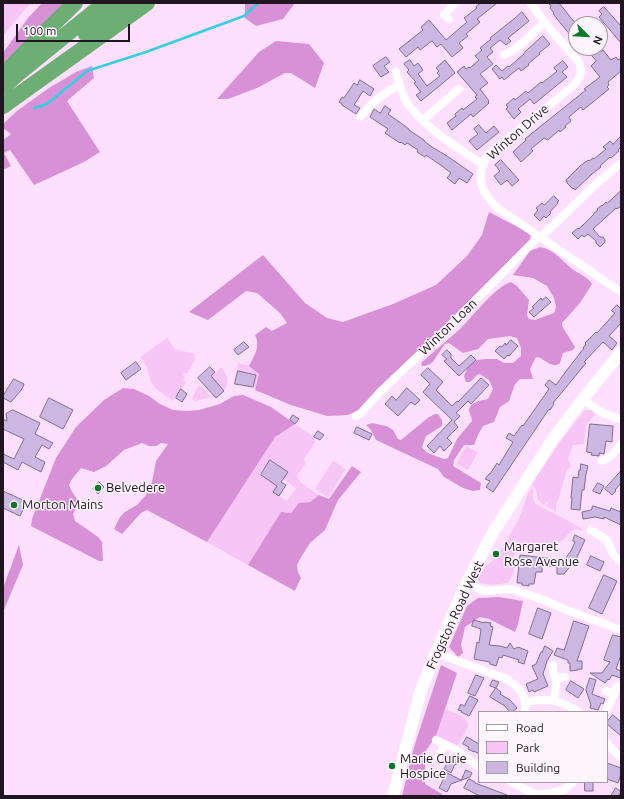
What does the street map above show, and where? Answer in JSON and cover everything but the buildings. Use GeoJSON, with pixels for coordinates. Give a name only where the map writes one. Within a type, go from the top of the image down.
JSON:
{"type":"FeatureCollection","features":[{"type":"Feature","properties":{"kind":"highway"},"geometry":{"type":"LineString","coordinates":[[3,75],[76,3]]}},
{"type":"Feature","properties":{"kind":"highway"},"geometry":{"type":"LineString","coordinates":[[3,87],[105,3]]}},
{"type":"Feature","properties":{"kind":"highway"},"geometry":{"type":"LineString","coordinates":[[3,105],[100,23],[126,3]]}},
{"type":"Feature","properties":{"kind":"highway"},"geometry":{"type":"LineString","coordinates":[[3,105],[147,3]]}},
{"type":"Feature","properties":{"kind":"main road","name":"Frogston Road West"},"geometry":{"type":"LineString","coordinates":[[393,796],[421,690],[466,584],[494,531],[553,439],[621,352]]}},
{"type":"Feature","properties":{"kind":"street"},"geometry":{"type":"LineString","coordinates":[[449,19],[444,14],[455,3]]}},
{"type":"Feature","properties":{"kind":"street","name":"Winton Drive"},"geometry":{"type":"LineString","coordinates":[[530,3],[579,62],[581,71],[573,86],[488,155],[483,163],[481,184],[485,194],[499,209],[621,292]]}},
{"type":"Feature","properties":{"kind":"street"},"geometry":{"type":"LineString","coordinates":[[504,55],[512,52],[545,22]]}},
{"type":"Feature","properties":{"kind":"street"},"geometry":{"type":"LineString","coordinates":[[396,72],[404,96],[411,109],[432,129],[476,160],[483,163]]}},
{"type":"Feature","properties":{"kind":"street"},"geometry":{"type":"LineString","coordinates":[[360,117],[378,98],[390,89],[400,85]]}},
{"type":"Feature","properties":{"kind":"street"},"geometry":{"type":"LineString","coordinates":[[423,120],[453,97],[459,88]]}},
{"type":"Feature","properties":{"kind":"street","name":"Winton Loan"},"geometry":{"type":"LineString","coordinates":[[356,416],[361,413],[380,392],[456,320],[540,236],[621,163]]}},
{"type":"Feature","properties":{"kind":"street"},"geometry":{"type":"LineString","coordinates":[[583,399],[600,412],[611,417],[621,419]]}},
{"type":"Feature","properties":{"kind":"street"},"geometry":{"type":"LineString","coordinates":[[602,461],[607,460],[615,453],[621,444]]}},
{"type":"Feature","properties":{"kind":"street"},"geometry":{"type":"LineString","coordinates":[[591,530],[607,540],[614,554],[621,562]]}},
{"type":"Feature","properties":{"kind":"street"},"geometry":{"type":"LineString","coordinates":[[466,584],[485,591],[512,589],[621,630]]}},
{"type":"Feature","properties":{"kind":"street"},"geometry":{"type":"LineString","coordinates":[[436,653],[504,678],[511,682],[522,693],[526,702],[525,711]]}},
{"type":"Feature","properties":{"kind":"street"},"geometry":{"type":"LineString","coordinates":[[553,665],[552,671],[556,678],[557,686],[554,700]]}},
{"type":"Feature","properties":{"kind":"street"},"geometry":{"type":"LineString","coordinates":[[556,678],[565,677]]}},
{"type":"Feature","properties":{"kind":"street"},"geometry":{"type":"LineString","coordinates":[[606,711],[610,704],[612,690]]}},
{"type":"Feature","properties":{"kind":"street"},"geometry":{"type":"LineString","coordinates":[[526,702],[545,699],[554,700],[577,711]]}},
{"type":"Feature","properties":{"kind":"street"},"geometry":{"type":"LineString","coordinates":[[436,740],[455,748],[478,766]]}},
{"type":"Feature","properties":{"kind":"street"},"geometry":{"type":"LineString","coordinates":[[438,757],[445,744]]}},
{"type":"Feature","properties":{"kind":"street"},"geometry":{"type":"LineString","coordinates":[[608,744],[621,758]]}},
{"type":"Feature","properties":{"kind":"street"},"geometry":{"type":"LineString","coordinates":[[513,783],[537,794],[567,793],[572,783]]}},
{"type":"Feature","properties":{"kind":"green space"},"geometry":{"type":"Polygon","coordinates":[[[3,3],[31,3],[3,36],[3,3]]]}},
{"type":"Feature","properties":{"kind":"green space"},"geometry":{"type":"Polygon","coordinates":[[[167,338],[175,349],[195,354],[194,356],[196,358],[187,374],[185,373],[183,375],[185,377],[183,380],[186,382],[173,401],[156,389],[151,382],[147,367],[140,357],[167,338]]]}},
{"type":"Feature","properties":{"kind":"green space"},"geometry":{"type":"Polygon","coordinates":[[[238,363],[249,366],[259,374],[255,388],[253,387],[256,375],[244,378],[245,372],[238,371],[234,384],[238,363]]]}},
{"type":"Feature","properties":{"kind":"green space"},"geometry":{"type":"Polygon","coordinates":[[[221,367],[228,381],[224,391],[211,377],[221,367]]]}},
{"type":"Feature","properties":{"kind":"green space"},"geometry":{"type":"Polygon","coordinates":[[[199,386],[203,388],[211,397],[196,401],[192,399],[199,386]]]}},
{"type":"Feature","properties":{"kind":"green space"},"geometry":{"type":"Polygon","coordinates":[[[586,410],[591,410],[595,414],[586,426],[584,444],[573,445],[568,459],[571,466],[567,470],[556,505],[556,511],[546,506],[549,502],[547,501],[544,505],[538,500],[536,490],[532,484],[562,439],[586,410]]]}},
{"type":"Feature","properties":{"kind":"green space"},"geometry":{"type":"Polygon","coordinates":[[[295,424],[314,437],[315,443],[304,459],[306,463],[297,476],[301,483],[319,495],[310,502],[299,503],[291,513],[281,512],[248,565],[207,542],[275,437],[295,424]],[[270,460],[261,475],[277,486],[273,492],[287,501],[296,488],[283,479],[288,472],[270,460]]]}},
{"type":"Feature","properties":{"kind":"green space"},"geometry":{"type":"Polygon","coordinates":[[[466,446],[478,452],[468,470],[456,464],[466,446]]]}},
{"type":"Feature","properties":{"kind":"green space"},"geometry":{"type":"Polygon","coordinates":[[[333,461],[346,469],[328,497],[315,489],[333,461]]]}},
{"type":"Feature","properties":{"kind":"green space"},"geometry":{"type":"Polygon","coordinates":[[[532,487],[536,504],[585,531],[574,529],[559,543],[557,541],[554,543],[556,546],[552,551],[527,548],[517,550],[513,557],[513,573],[508,583],[491,585],[480,583],[478,579],[484,568],[497,557],[519,519],[528,493],[532,487]]]}},
{"type":"Feature","properties":{"kind":"green space"},"geometry":{"type":"Polygon","coordinates":[[[445,709],[462,716],[469,724],[458,746],[436,736],[445,709]]]}},
{"type":"Feature","properties":{"kind":"shaded area"},"geometry":{"type":"Polygon","coordinates":[[[42,3],[65,3],[3,65],[3,53],[28,18],[42,3]]]}},
{"type":"Feature","properties":{"kind":"shaded area"},"geometry":{"type":"Polygon","coordinates":[[[245,3],[295,3],[283,19],[256,26],[245,18],[245,3]]]}},
{"type":"Feature","properties":{"kind":"shaded area"},"geometry":{"type":"Polygon","coordinates":[[[276,41],[309,44],[324,63],[315,88],[291,73],[285,73],[257,88],[228,99],[217,99],[259,52],[276,41]]]}},
{"type":"Feature","properties":{"kind":"shaded area"},"geometry":{"type":"Polygon","coordinates":[[[92,66],[94,78],[67,101],[100,152],[84,162],[34,185],[10,150],[4,153],[11,166],[3,170],[3,140],[11,134],[3,128],[3,124],[17,111],[49,88],[76,72],[92,66]]]}},
{"type":"Feature","properties":{"kind":"shaded area"},"geometry":{"type":"Polygon","coordinates":[[[489,212],[531,234],[530,240],[359,410],[348,415],[327,416],[291,405],[255,390],[259,374],[249,366],[255,355],[257,347],[257,339],[255,335],[266,327],[272,331],[287,323],[280,313],[257,293],[246,291],[208,320],[189,312],[263,255],[305,303],[327,318],[343,322],[393,304],[436,285],[467,256],[482,235],[489,212]]]}},
{"type":"Feature","properties":{"kind":"shaded area"},"geometry":{"type":"Polygon","coordinates":[[[540,247],[550,250],[572,269],[588,279],[592,284],[580,303],[562,323],[562,326],[575,347],[573,350],[563,353],[560,363],[557,365],[551,364],[536,357],[530,369],[533,379],[520,379],[515,384],[509,401],[500,407],[494,422],[483,426],[474,445],[464,445],[454,460],[453,466],[481,483],[480,490],[473,491],[463,488],[444,477],[438,469],[376,440],[371,430],[366,425],[372,423],[386,426],[393,430],[398,439],[401,440],[429,417],[438,414],[442,420],[442,426],[426,436],[422,447],[426,452],[435,456],[444,459],[448,458],[457,439],[472,421],[469,411],[471,405],[488,399],[493,389],[489,380],[480,374],[470,382],[466,382],[464,376],[468,367],[477,360],[486,359],[497,359],[504,363],[513,363],[521,356],[521,348],[517,338],[510,336],[488,339],[478,349],[463,353],[449,343],[445,344],[432,363],[422,366],[421,363],[461,328],[492,295],[505,284],[511,282],[517,286],[529,300],[527,315],[529,319],[535,320],[554,313],[556,307],[554,298],[547,286],[533,278],[513,275],[530,251],[540,247]]]}},
{"type":"Feature","properties":{"kind":"shaded area"},"geometry":{"type":"Polygon","coordinates":[[[123,388],[134,389],[173,410],[186,411],[199,410],[220,404],[234,396],[243,395],[271,407],[295,424],[275,437],[207,542],[147,510],[141,513],[122,534],[114,529],[120,517],[125,512],[137,505],[146,495],[152,482],[156,461],[168,444],[161,443],[156,446],[149,446],[142,443],[124,450],[106,466],[94,472],[81,468],[69,485],[79,503],[73,514],[75,521],[98,537],[102,542],[103,561],[99,561],[31,526],[32,519],[56,458],[76,427],[104,400],[123,388]]]}},
{"type":"Feature","properties":{"kind":"shaded area"},"geometry":{"type":"Polygon","coordinates":[[[352,466],[361,472],[338,500],[325,530],[310,543],[300,559],[297,565],[301,578],[295,591],[248,565],[281,512],[291,513],[299,503],[310,502],[319,495],[329,499],[352,466]]]}},
{"type":"Feature","properties":{"kind":"shaded area"},"geometry":{"type":"Polygon","coordinates":[[[19,545],[23,565],[3,612],[3,588],[19,545]]]}},
{"type":"Feature","properties":{"kind":"shaded area"},"geometry":{"type":"Polygon","coordinates":[[[499,597],[523,601],[515,632],[489,619],[480,617],[465,627],[461,645],[463,653],[458,657],[449,647],[467,606],[478,598],[499,597]]]}},
{"type":"Feature","properties":{"kind":"shaded area"},"geometry":{"type":"Polygon","coordinates":[[[441,665],[457,673],[436,736],[425,752],[425,784],[442,794],[441,796],[402,796],[414,747],[441,665]]]}},
{"type":"Feature","properties":{"kind":"waterway"},"geometry":{"type":"LineString","coordinates":[[34,108],[47,104],[87,71],[146,52],[244,16],[258,3]]}},
{"type":"Feature","properties":{"kind":"place","name":"Belvedere"},"geometry":{"type":"Point","coordinates":[98,488]}},
{"type":"Feature","properties":{"kind":"place","name":"Morton Mains"},"geometry":{"type":"Point","coordinates":[14,505]}},
{"type":"Feature","properties":{"kind":"place","name":"Margaret Rose Avenue"},"geometry":{"type":"Point","coordinates":[496,554]}},
{"type":"Feature","properties":{"kind":"place","name":"Marie Curie Hospice"},"geometry":{"type":"Point","coordinates":[392,766]}}]}
